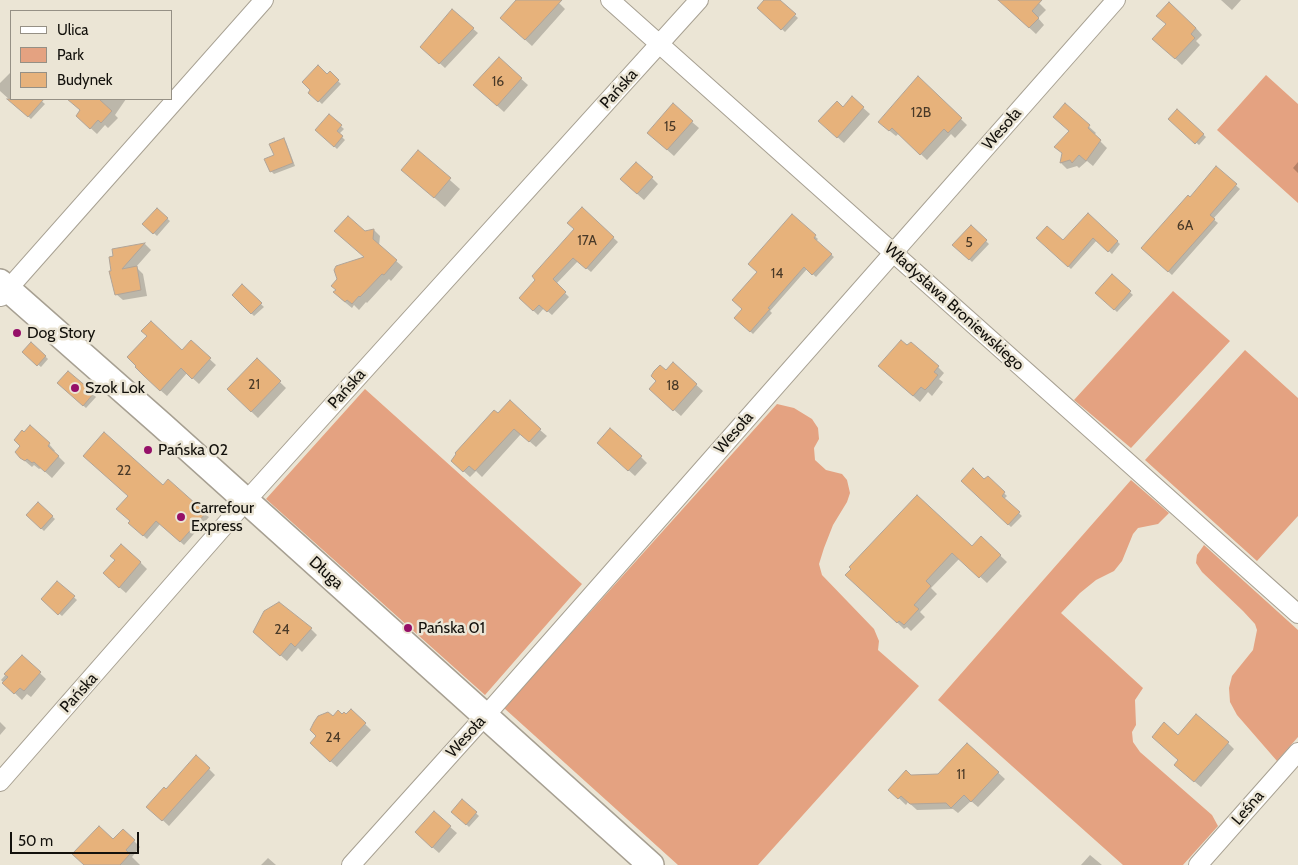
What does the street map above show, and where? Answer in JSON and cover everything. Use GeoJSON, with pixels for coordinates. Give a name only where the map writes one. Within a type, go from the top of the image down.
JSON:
{"type":"FeatureCollection","features":[{"type":"Feature","properties":{"kind":"street"},"geometry":{"type":"LineString","coordinates":[[3,290],[264,0]]}},
{"type":"Feature","properties":{"kind":"street","name":"Władysława Broniewskiego"},"geometry":{"type":"LineString","coordinates":[[610,0],[1298,614]]}},
{"type":"Feature","properties":{"kind":"street","name":"Pańska"},"geometry":{"type":"LineString","coordinates":[[0,782],[246,501],[699,0]]}},
{"type":"Feature","properties":{"kind":"street","name":"Wesoła"},"geometry":{"type":"LineString","coordinates":[[351,865],[485,716],[1116,0]]}},
{"type":"Feature","properties":{"kind":"street","name":"Długa"},"geometry":{"type":"LineString","coordinates":[[3,290],[246,501],[651,865]]}},
{"type":"Feature","properties":{"kind":"street","name":"Leśna"},"geometry":{"type":"LineString","coordinates":[[1198,865],[1298,752]]}},
{"type":"Feature","properties":{"kind":"green space"},"geometry":{"type":"Polygon","coordinates":[[[1266,75],[1298,104],[1298,203],[1217,130],[1266,75]]]}},
{"type":"Feature","properties":{"kind":"green space"},"geometry":{"type":"Polygon","coordinates":[[[1173,291],[1230,341],[1131,448],[1074,400],[1173,291]]]}},
{"type":"Feature","properties":{"kind":"green space"},"geometry":{"type":"Polygon","coordinates":[[[1245,350],[1298,398],[1298,516],[1257,561],[1145,460],[1245,350]]]}},
{"type":"Feature","properties":{"kind":"green space"},"geometry":{"type":"Polygon","coordinates":[[[365,389],[582,584],[485,695],[266,499],[365,389]]]}},
{"type":"Feature","properties":{"kind":"green space"},"geometry":{"type":"Polygon","coordinates":[[[777,404],[794,408],[812,419],[818,428],[819,439],[814,448],[815,460],[826,470],[842,474],[847,480],[850,493],[847,502],[833,525],[824,548],[819,564],[822,575],[874,629],[879,641],[878,650],[919,686],[758,865],[678,865],[504,708],[777,404]]]}},
{"type":"Feature","properties":{"kind":"green space"},"geometry":{"type":"Polygon","coordinates":[[[1131,480],[1169,513],[1158,524],[1138,528],[1133,534],[1122,561],[1114,571],[1096,580],[1080,593],[1061,613],[1143,688],[1135,700],[1136,725],[1132,732],[1133,742],[1140,752],[1212,815],[1218,826],[1183,865],[1123,865],[938,700],[1131,480]]]}},
{"type":"Feature","properties":{"kind":"green space"},"geometry":{"type":"Polygon","coordinates":[[[1204,545],[1298,630],[1298,737],[1277,761],[1237,715],[1230,702],[1229,688],[1232,676],[1253,650],[1257,630],[1255,624],[1202,572],[1196,563],[1197,555],[1204,545]]]}},
{"type":"Feature","properties":{"kind":"building"},"geometry":{"type":"Polygon","coordinates":[[[516,0],[562,0],[525,40],[500,18],[516,0]]]}},
{"type":"Feature","properties":{"kind":"building"},"geometry":{"type":"Polygon","coordinates":[[[764,0],[780,0],[796,14],[781,30],[757,8],[764,0]]]}},
{"type":"Feature","properties":{"kind":"building"},"geometry":{"type":"Polygon","coordinates":[[[998,0],[1042,0],[1032,11],[1039,18],[1029,28],[998,0]]]}},
{"type":"Feature","properties":{"kind":"building"},"geometry":{"type":"Polygon","coordinates":[[[1169,2],[1196,28],[1191,34],[1195,38],[1175,59],[1152,39],[1166,24],[1156,16],[1169,2]]]}},
{"type":"Feature","properties":{"kind":"building"},"geometry":{"type":"Polygon","coordinates":[[[452,9],[474,28],[439,64],[420,47],[452,9]]]}},
{"type":"Feature","properties":{"kind":"building"},"geometry":{"type":"Polygon","coordinates":[[[499,57],[522,78],[497,106],[473,85],[499,57]]]}},
{"type":"Feature","properties":{"kind":"building"},"geometry":{"type":"Polygon","coordinates":[[[318,65],[327,74],[330,71],[339,80],[318,102],[308,93],[310,90],[302,82],[318,65]]]}},
{"type":"Feature","properties":{"kind":"building"},"geometry":{"type":"Polygon","coordinates":[[[918,76],[962,118],[948,133],[944,129],[920,155],[892,128],[889,131],[878,122],[918,76]]]}},
{"type":"Feature","properties":{"kind":"building"},"geometry":{"type":"Polygon","coordinates":[[[852,96],[864,107],[837,138],[818,121],[837,101],[843,107],[852,96]]]}},
{"type":"Feature","properties":{"kind":"building"},"geometry":{"type":"Polygon","coordinates":[[[7,99],[43,100],[28,117],[7,99]]]}},
{"type":"Feature","properties":{"kind":"building"},"geometry":{"type":"Polygon","coordinates":[[[68,100],[100,100],[112,111],[101,123],[98,120],[90,129],[76,116],[80,110],[68,100]]]}},
{"type":"Feature","properties":{"kind":"building"},"geometry":{"type":"Polygon","coordinates":[[[673,103],[693,121],[667,150],[647,133],[673,103]]]}},
{"type":"Feature","properties":{"kind":"building"},"geometry":{"type":"Polygon","coordinates":[[[1065,103],[1090,125],[1088,128],[1101,140],[1086,161],[1079,155],[1072,163],[1070,160],[1060,163],[1062,153],[1054,147],[1069,131],[1053,117],[1065,103]]]}},
{"type":"Feature","properties":{"kind":"building"},"geometry":{"type":"Polygon","coordinates":[[[1177,109],[1204,134],[1195,144],[1168,119],[1177,109]]]}},
{"type":"Feature","properties":{"kind":"building"},"geometry":{"type":"Polygon","coordinates":[[[329,114],[342,125],[337,131],[343,136],[334,147],[315,130],[329,114]]]}},
{"type":"Feature","properties":{"kind":"building"},"geometry":{"type":"Polygon","coordinates":[[[284,138],[293,163],[270,172],[264,159],[274,155],[269,144],[284,138]]]}},
{"type":"Feature","properties":{"kind":"building"},"geometry":{"type":"Polygon","coordinates":[[[418,150],[451,178],[434,198],[401,170],[418,150]]]}},
{"type":"Feature","properties":{"kind":"building"},"geometry":{"type":"Polygon","coordinates":[[[636,162],[653,177],[637,194],[620,179],[636,162]]]}},
{"type":"Feature","properties":{"kind":"building"},"geometry":{"type":"Polygon","coordinates":[[[1216,166],[1237,184],[1210,215],[1215,219],[1168,272],[1141,248],[1188,195],[1190,197],[1216,166]]]}},
{"type":"Feature","properties":{"kind":"building"},"geometry":{"type":"Polygon","coordinates":[[[582,207],[614,237],[586,269],[573,258],[553,279],[566,292],[547,312],[539,305],[533,311],[519,298],[535,280],[532,276],[574,229],[567,223],[582,207]]]}},
{"type":"Feature","properties":{"kind":"building"},"geometry":{"type":"Polygon","coordinates":[[[157,208],[168,218],[153,234],[142,224],[157,208]]]}},
{"type":"Feature","properties":{"kind":"building"},"geometry":{"type":"Polygon","coordinates":[[[1088,213],[1118,241],[1108,252],[1093,238],[1068,267],[1036,238],[1047,226],[1063,240],[1088,213]]]}},
{"type":"Feature","properties":{"kind":"building"},"geometry":{"type":"Polygon","coordinates":[[[792,214],[816,235],[814,238],[832,254],[812,275],[804,267],[750,332],[734,318],[742,309],[732,300],[757,272],[748,264],[792,214]]]}},
{"type":"Feature","properties":{"kind":"building"},"geometry":{"type":"Polygon","coordinates":[[[348,216],[365,231],[374,229],[373,239],[397,260],[384,275],[382,274],[352,304],[347,300],[345,302],[333,292],[336,290],[331,286],[337,279],[334,270],[336,266],[364,257],[334,231],[348,216]]]}},
{"type":"Feature","properties":{"kind":"building"},"geometry":{"type":"Polygon","coordinates":[[[971,225],[987,240],[969,260],[952,245],[971,225]]]}},
{"type":"Feature","properties":{"kind":"building"},"geometry":{"type":"Polygon","coordinates":[[[145,243],[122,269],[137,266],[141,290],[115,295],[109,271],[111,271],[109,257],[113,256],[112,249],[145,243]]]}},
{"type":"Feature","properties":{"kind":"building"},"geometry":{"type":"Polygon","coordinates":[[[1112,274],[1131,291],[1114,310],[1095,293],[1112,274]]]}},
{"type":"Feature","properties":{"kind":"building"},"geometry":{"type":"Polygon","coordinates":[[[242,284],[262,303],[251,314],[232,295],[242,284]]]}},
{"type":"Feature","properties":{"kind":"building"},"geometry":{"type":"Polygon","coordinates":[[[151,321],[182,350],[191,340],[211,358],[192,379],[181,368],[160,391],[127,357],[147,336],[141,331],[151,321]]]}},
{"type":"Feature","properties":{"kind":"building"},"geometry":{"type":"Polygon","coordinates":[[[901,340],[907,345],[911,342],[939,366],[934,372],[938,375],[929,386],[925,390],[921,387],[913,396],[878,366],[901,340]]]}},
{"type":"Feature","properties":{"kind":"building"},"geometry":{"type":"Polygon","coordinates":[[[31,342],[46,356],[37,366],[22,352],[31,342]]]}},
{"type":"Feature","properties":{"kind":"building"},"geometry":{"type":"Polygon","coordinates":[[[257,358],[281,381],[251,412],[227,389],[257,358]]]}},
{"type":"Feature","properties":{"kind":"building"},"geometry":{"type":"Polygon","coordinates":[[[673,362],[697,384],[673,411],[649,389],[656,381],[651,376],[654,371],[660,365],[666,370],[673,362]]]}},
{"type":"Feature","properties":{"kind":"building","name":"Szok Lok"},"geometry":{"type":"Polygon","coordinates":[[[68,371],[94,393],[83,406],[57,383],[68,371]]]}},
{"type":"Feature","properties":{"kind":"building"},"geometry":{"type":"Polygon","coordinates":[[[510,400],[541,429],[529,442],[514,429],[475,471],[469,466],[463,472],[451,461],[455,453],[494,410],[498,413],[510,400]]]}},
{"type":"Feature","properties":{"kind":"building"},"geometry":{"type":"Polygon","coordinates":[[[30,425],[50,443],[48,446],[59,456],[45,472],[34,462],[32,463],[27,459],[25,461],[20,458],[15,452],[20,446],[14,440],[22,430],[24,432],[30,425]]]}},
{"type":"Feature","properties":{"kind":"building"},"geometry":{"type":"Polygon","coordinates":[[[610,428],[642,456],[628,471],[597,443],[610,428]]]}},
{"type":"Feature","properties":{"kind":"building"},"geometry":{"type":"Polygon","coordinates":[[[104,432],[163,485],[168,479],[206,513],[180,542],[156,521],[143,536],[116,509],[128,496],[83,456],[104,432]]]}},
{"type":"Feature","properties":{"kind":"building"},"geometry":{"type":"Polygon","coordinates":[[[973,468],[984,479],[988,476],[1005,492],[1002,496],[1020,512],[1008,525],[961,481],[973,468]]]}},
{"type":"Feature","properties":{"kind":"building"},"geometry":{"type":"Polygon","coordinates":[[[917,495],[972,546],[981,536],[1001,555],[979,578],[952,553],[926,581],[931,586],[914,605],[919,609],[904,625],[899,621],[897,623],[845,575],[851,569],[849,567],[917,495]]]}},
{"type":"Feature","properties":{"kind":"building"},"geometry":{"type":"Polygon","coordinates":[[[38,502],[53,516],[41,529],[26,515],[38,502]]]}},
{"type":"Feature","properties":{"kind":"building"},"geometry":{"type":"Polygon","coordinates":[[[121,544],[141,562],[119,588],[103,573],[115,560],[110,556],[121,544]]]}},
{"type":"Feature","properties":{"kind":"building"},"geometry":{"type":"Polygon","coordinates":[[[57,581],[75,596],[58,615],[41,599],[57,581]]]}},
{"type":"Feature","properties":{"kind":"building"},"geometry":{"type":"Polygon","coordinates":[[[279,602],[312,628],[295,647],[291,643],[280,656],[253,632],[264,611],[279,602]]]}},
{"type":"Feature","properties":{"kind":"building"},"geometry":{"type":"Polygon","coordinates":[[[22,655],[41,672],[24,691],[20,688],[14,694],[2,683],[8,677],[4,674],[22,655]]]}},
{"type":"Feature","properties":{"kind":"building"},"geometry":{"type":"Polygon","coordinates":[[[351,709],[366,723],[330,762],[310,743],[316,736],[310,730],[318,716],[328,712],[333,716],[338,710],[342,714],[344,712],[346,714],[351,709]]]}},
{"type":"Feature","properties":{"kind":"building"},"geometry":{"type":"Polygon","coordinates":[[[1196,714],[1229,742],[1194,782],[1174,765],[1178,760],[1152,737],[1164,722],[1178,735],[1196,714]]]}},
{"type":"Feature","properties":{"kind":"building"},"geometry":{"type":"Polygon","coordinates":[[[967,743],[999,772],[971,802],[964,795],[951,808],[946,803],[910,804],[901,796],[898,799],[888,790],[906,770],[911,775],[938,774],[967,743]]]}},
{"type":"Feature","properties":{"kind":"building"},"geometry":{"type":"Polygon","coordinates":[[[196,755],[210,768],[162,821],[146,807],[164,787],[166,789],[196,755]]]}},
{"type":"Feature","properties":{"kind":"building"},"geometry":{"type":"Polygon","coordinates":[[[462,799],[477,812],[466,825],[451,812],[462,799]]]}},
{"type":"Feature","properties":{"kind":"building"},"geometry":{"type":"Polygon","coordinates":[[[434,811],[451,826],[432,848],[415,832],[434,811]]]}},
{"type":"Feature","properties":{"kind":"building"},"geometry":{"type":"Polygon","coordinates":[[[99,826],[113,839],[123,829],[135,840],[126,850],[130,854],[120,865],[84,865],[72,854],[99,826]]]}},
{"type":"Feature","properties":{"kind":"place","name":"Dog Story"},"geometry":{"type":"Point","coordinates":[17,333]}},
{"type":"Feature","properties":{"kind":"place","name":"Szok Lok"},"geometry":{"type":"Point","coordinates":[75,388]}},
{"type":"Feature","properties":{"kind":"place","name":"Pańska 02"},"geometry":{"type":"Point","coordinates":[148,450]}},
{"type":"Feature","properties":{"kind":"place","name":"Carrefour Express"},"geometry":{"type":"Point","coordinates":[181,517]}},
{"type":"Feature","properties":{"kind":"place","name":"Pańska 01"},"geometry":{"type":"Point","coordinates":[408,628]}}]}
